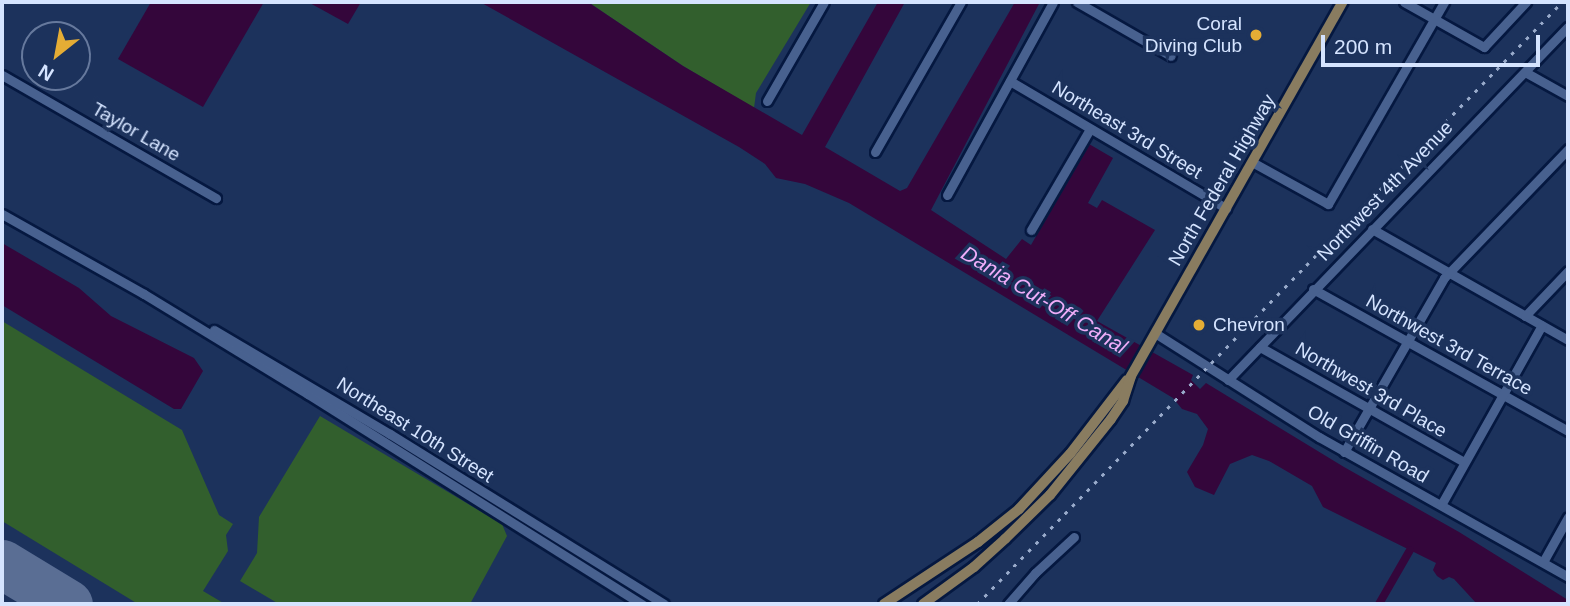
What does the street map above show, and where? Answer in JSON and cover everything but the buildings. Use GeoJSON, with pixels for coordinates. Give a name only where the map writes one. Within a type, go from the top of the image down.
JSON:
{"type":"FeatureCollection","features":[{"type":"Feature","properties":{"kind":"main road","name":"North Federal Highway"},"geometry":{"type":"LineString","coordinates":[[884,604],[999,526],[1054,473],[1131,376],[1343,2]]}},
{"type":"Feature","properties":{"kind":"main road","name":"North Federal Highway"},"geometry":{"type":"LineString","coordinates":[[923,604],[974,567],[1005,539],[1084,456],[1123,401],[1131,376]]}},
{"type":"Feature","properties":{"kind":"street"},"geometry":{"type":"LineString","coordinates":[[767,101],[824,2]]}},
{"type":"Feature","properties":{"kind":"street"},"geometry":{"type":"LineString","coordinates":[[875,152],[961,2]]}},
{"type":"Feature","properties":{"kind":"street"},"geometry":{"type":"LineString","coordinates":[[947,195],[1053,2]]}},
{"type":"Feature","properties":{"kind":"street"},"geometry":{"type":"LineString","coordinates":[[1077,2],[1171,56]]}},
{"type":"Feature","properties":{"kind":"street"},"geometry":{"type":"LineString","coordinates":[[1404,2],[1484,47],[1526,2]]}},
{"type":"Feature","properties":{"kind":"street"},"geometry":{"type":"LineString","coordinates":[[1252,162],[1328,204],[1444,2]]}},
{"type":"Feature","properties":{"kind":"street","name":"Northwest 4th Avenue"},"geometry":{"type":"LineString","coordinates":[[1228,380],[1568,27]]}},
{"type":"Feature","properties":{"kind":"street"},"geometry":{"type":"LineString","coordinates":[[1525,72],[1568,96]]}},
{"type":"Feature","properties":{"kind":"street","name":"Taylor Lane"},"geometry":{"type":"LineString","coordinates":[[2,75],[216,198]]}},
{"type":"Feature","properties":{"kind":"street","name":"Northeast 3rd Street"},"geometry":{"type":"LineString","coordinates":[[1010,81],[1226,208]]}},
{"type":"Feature","properties":{"kind":"street"},"geometry":{"type":"LineString","coordinates":[[1031,230],[1090,129]]}},
{"type":"Feature","properties":{"kind":"street"},"geometry":{"type":"LineString","coordinates":[[1344,452],[1449,274],[1568,149]]}},
{"type":"Feature","properties":{"kind":"street","name":"Northeast 10th Street"},"geometry":{"type":"LineString","coordinates":[[2,214],[258,354],[338,402],[642,604]]}},
{"type":"Feature","properties":{"kind":"street"},"geometry":{"type":"LineString","coordinates":[[1372,229],[1568,340]]}},
{"type":"Feature","properties":{"kind":"street"},"geometry":{"type":"LineString","coordinates":[[1525,316],[1568,271]]}},
{"type":"Feature","properties":{"kind":"street","name":"Northwest 3rd Terrace"},"geometry":{"type":"LineString","coordinates":[[1313,289],[1568,431]]}},
{"type":"Feature","properties":{"kind":"street","name":"Northeast 10th Street"},"geometry":{"type":"LineString","coordinates":[[144,294],[319,401],[664,604]]}},
{"type":"Feature","properties":{"kind":"street"},"geometry":{"type":"LineString","coordinates":[[1441,505],[1542,325]]}},
{"type":"Feature","properties":{"kind":"street","name":"Old Griffin Road"},"geometry":{"type":"LineString","coordinates":[[1155,333],[1344,452],[1568,578]]}},
{"type":"Feature","properties":{"kind":"street","name":"Northwest 3rd Place"},"geometry":{"type":"LineString","coordinates":[[1261,347],[1464,462]]}},
{"type":"Feature","properties":{"kind":"street"},"geometry":{"type":"LineString","coordinates":[[319,401],[338,402]]}},
{"type":"Feature","properties":{"kind":"street"},"geometry":{"type":"LineString","coordinates":[[1543,562],[1568,518]]}},
{"type":"Feature","properties":{"kind":"street"},"geometry":{"type":"LineString","coordinates":[[999,526],[1005,539]]}},
{"type":"Feature","properties":{"kind":"street"},"geometry":{"type":"LineString","coordinates":[[1008,604],[1035,573],[1074,537]]}},
{"type":"Feature","properties":{"kind":"green space"},"geometry":{"type":"Polygon","coordinates":[[[588,2],[811,2],[756,93],[754,108],[683,66],[588,2]]]}},
{"type":"Feature","properties":{"kind":"green space"},"geometry":{"type":"Polygon","coordinates":[[[2,321],[182,430],[219,515],[233,524],[226,535],[228,551],[203,591],[225,604],[138,604],[2,521],[2,321]]]}},
{"type":"Feature","properties":{"kind":"green space"},"geometry":{"type":"Polygon","coordinates":[[[320,416],[502,524],[507,536],[470,604],[279,604],[240,581],[257,553],[259,517],[320,416]]]}},
{"type":"Feature","properties":{"kind":"water"},"geometry":{"type":"Polygon","coordinates":[[[151,2],[264,2],[203,107],[118,59],[151,2]]]}},
{"type":"Feature","properties":{"kind":"water"},"geometry":{"type":"Polygon","coordinates":[[[308,2],[361,2],[348,24],[308,2]]]}},
{"type":"Feature","properties":{"kind":"water","name":"Dania Cut-Off Canal"},"geometry":{"type":"Polygon","coordinates":[[[480,2],[588,2],[683,66],[802,135],[878,2],[905,2],[825,147],[900,191],[907,188],[1015,2],[1040,2],[931,210],[1006,259],[1022,239],[1031,245],[1089,144],[1113,158],[1088,203],[1097,208],[1102,200],[1155,230],[1097,321],[1193,375],[1191,380],[1200,389],[1206,383],[1344,467],[1459,532],[1568,600],[1568,604],[1477,604],[1454,579],[1449,577],[1443,580],[1437,576],[1433,570],[1436,563],[1323,507],[1312,486],[1269,461],[1252,455],[1230,464],[1214,495],[1195,487],[1187,472],[1203,445],[1208,429],[1197,414],[1182,409],[1173,398],[849,203],[805,184],[776,178],[765,164],[739,147],[480,2]]]}},
{"type":"Feature","properties":{"kind":"water"},"geometry":{"type":"Polygon","coordinates":[[[2,243],[79,288],[111,316],[194,358],[203,371],[181,409],[174,409],[2,305],[2,243]]]}},
{"type":"Feature","properties":{"kind":"waterway"},"geometry":{"type":"LineString","coordinates":[[1379,604],[1410,550]]}},
{"type":"Feature","properties":{"kind":"taxiway"},"geometry":{"type":"LineString","coordinates":[[2,572],[32,582]]}},
{"type":"Feature","properties":{"kind":"runway"},"geometry":{"type":"LineString","coordinates":[[2,564],[68,604]]}},
{"type":"Feature","properties":{"kind":"railway"},"geometry":{"type":"LineString","coordinates":[[977,604],[1562,2]]}},
{"type":"Feature","properties":{"kind":"place","name":"Coral Diving Club"},"geometry":{"type":"Point","coordinates":[1256,35]}},
{"type":"Feature","properties":{"kind":"place","name":"Chevron"},"geometry":{"type":"Point","coordinates":[1199,325]}}]}
